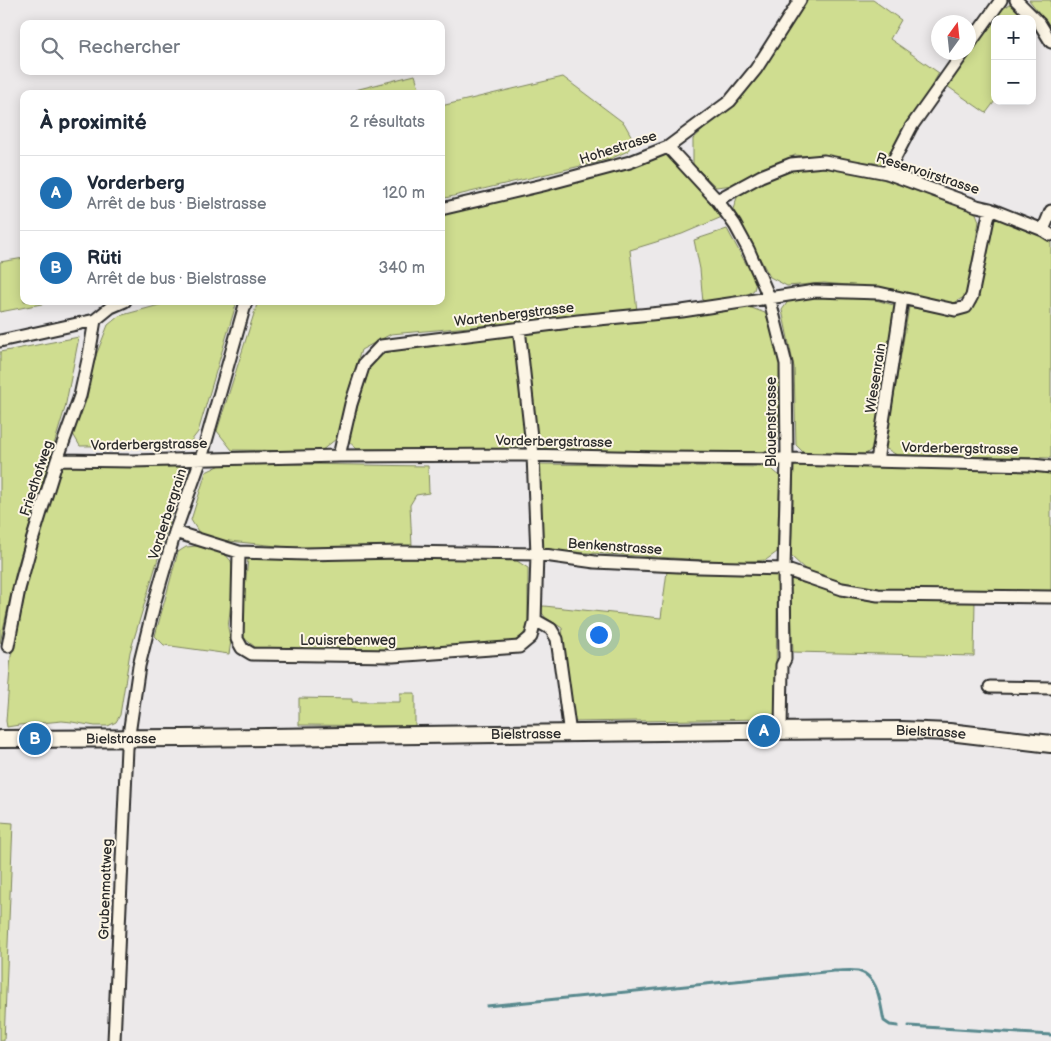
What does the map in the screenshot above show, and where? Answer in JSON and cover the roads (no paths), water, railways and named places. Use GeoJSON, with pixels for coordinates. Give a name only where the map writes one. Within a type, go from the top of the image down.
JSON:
{"type":"FeatureCollection","features":[{"type":"Feature","properties":{"kind":"main road","name":"Bielstrasse"},"geometry":{"type":"LineString","coordinates":[[0,739],[901,730],[948,732],[1051,744]]}},
{"type":"Feature","properties":{"kind":"street","name":"Hohestrasse"},"geometry":{"type":"LineString","coordinates":[[445,208],[630,162],[668,147],[730,101],[756,68],[800,0]]}},
{"type":"Feature","properties":{"kind":"street"},"geometry":{"type":"LineString","coordinates":[[976,35],[1001,0]]}},
{"type":"Feature","properties":{"kind":"street"},"geometry":{"type":"LineString","coordinates":[[1016,0],[1040,24],[1051,42]]}},
{"type":"Feature","properties":{"kind":"street"},"geometry":{"type":"LineString","coordinates":[[887,173],[911,127],[958,60]]}},
{"type":"Feature","properties":{"kind":"street","name":"Blauenstrasse"},"geometry":{"type":"LineString","coordinates":[[668,147],[717,200],[735,225],[769,297],[786,364],[785,659],[782,665],[781,731]]}},
{"type":"Feature","properties":{"kind":"street","name":"Reservoirstrasse"},"geometry":{"type":"LineString","coordinates":[[717,200],[761,176],[791,164],[824,161],[887,173],[990,209],[1047,233]]}},
{"type":"Feature","properties":{"kind":"street","name":"Wartenbergstrasse"},"geometry":{"type":"LineString","coordinates":[[338,456],[351,404],[364,364],[381,346],[578,321],[682,311],[815,291],[879,294],[955,310],[966,307],[972,296],[990,209]]}},
{"type":"Feature","properties":{"kind":"street"},"geometry":{"type":"LineString","coordinates":[[1047,233],[1051,211]]}},
{"type":"Feature","properties":{"kind":"street","name":"Wiesenrain"},"geometry":{"type":"LineString","coordinates":[[877,461],[902,299]]}},
{"type":"Feature","properties":{"kind":"street"},"geometry":{"type":"LineString","coordinates":[[0,341],[95,320],[116,305]]}},
{"type":"Feature","properties":{"kind":"street","name":"Vorderbergrain"},"geometry":{"type":"LineString","coordinates":[[128,739],[139,666],[155,602],[175,532],[201,459],[245,305]]}},
{"type":"Feature","properties":{"kind":"street","name":"Friedhofweg"},"geometry":{"type":"LineString","coordinates":[[8,646],[19,589],[57,460],[80,396],[95,320]]}},
{"type":"Feature","properties":{"kind":"street","name":"Louisrebenweg"},"geometry":{"type":"LineString","coordinates":[[239,552],[237,639],[242,648],[252,654],[393,656],[519,647],[531,638],[535,620],[537,554],[533,456],[519,328]]}},
{"type":"Feature","properties":{"kind":"street","name":"Vorderbergstrasse"},"geometry":{"type":"LineString","coordinates":[[57,460],[132,461],[338,456],[533,456],[787,459],[1051,467]]}},
{"type":"Feature","properties":{"kind":"street","name":"Benkenstrasse"},"geometry":{"type":"LineString","coordinates":[[175,532],[239,552],[305,554],[406,552],[537,554],[595,562],[784,569],[842,590],[878,595],[1051,597]]}},
{"type":"Feature","properties":{"kind":"street"},"geometry":{"type":"LineString","coordinates":[[535,620],[551,630],[557,639],[570,734]]}},
{"type":"Feature","properties":{"kind":"street"},"geometry":{"type":"LineString","coordinates":[[990,687],[1051,688]]}},
{"type":"Feature","properties":{"kind":"street","name":"Grubenmattweg"},"geometry":{"type":"LineString","coordinates":[[114,1041],[128,739]]}},
{"type":"Feature","properties":{"kind":"waterway"},"geometry":{"type":"LineString","coordinates":[[487,1006],[834,971],[858,971],[870,978],[874,984],[880,999],[884,1021],[890,1025],[898,1026]]}},
{"type":"Feature","properties":{"kind":"waterway"},"geometry":{"type":"LineString","coordinates":[[909,1026],[1051,1035]]}},
{"type":"Feature","properties":{"kind":"place","name":"Vorderberg"},"geometry":{"type":"Point","coordinates":[764,731]}},
{"type":"Feature","properties":{"kind":"place","name":"Rüti"},"geometry":{"type":"Point","coordinates":[35,739]}}]}
